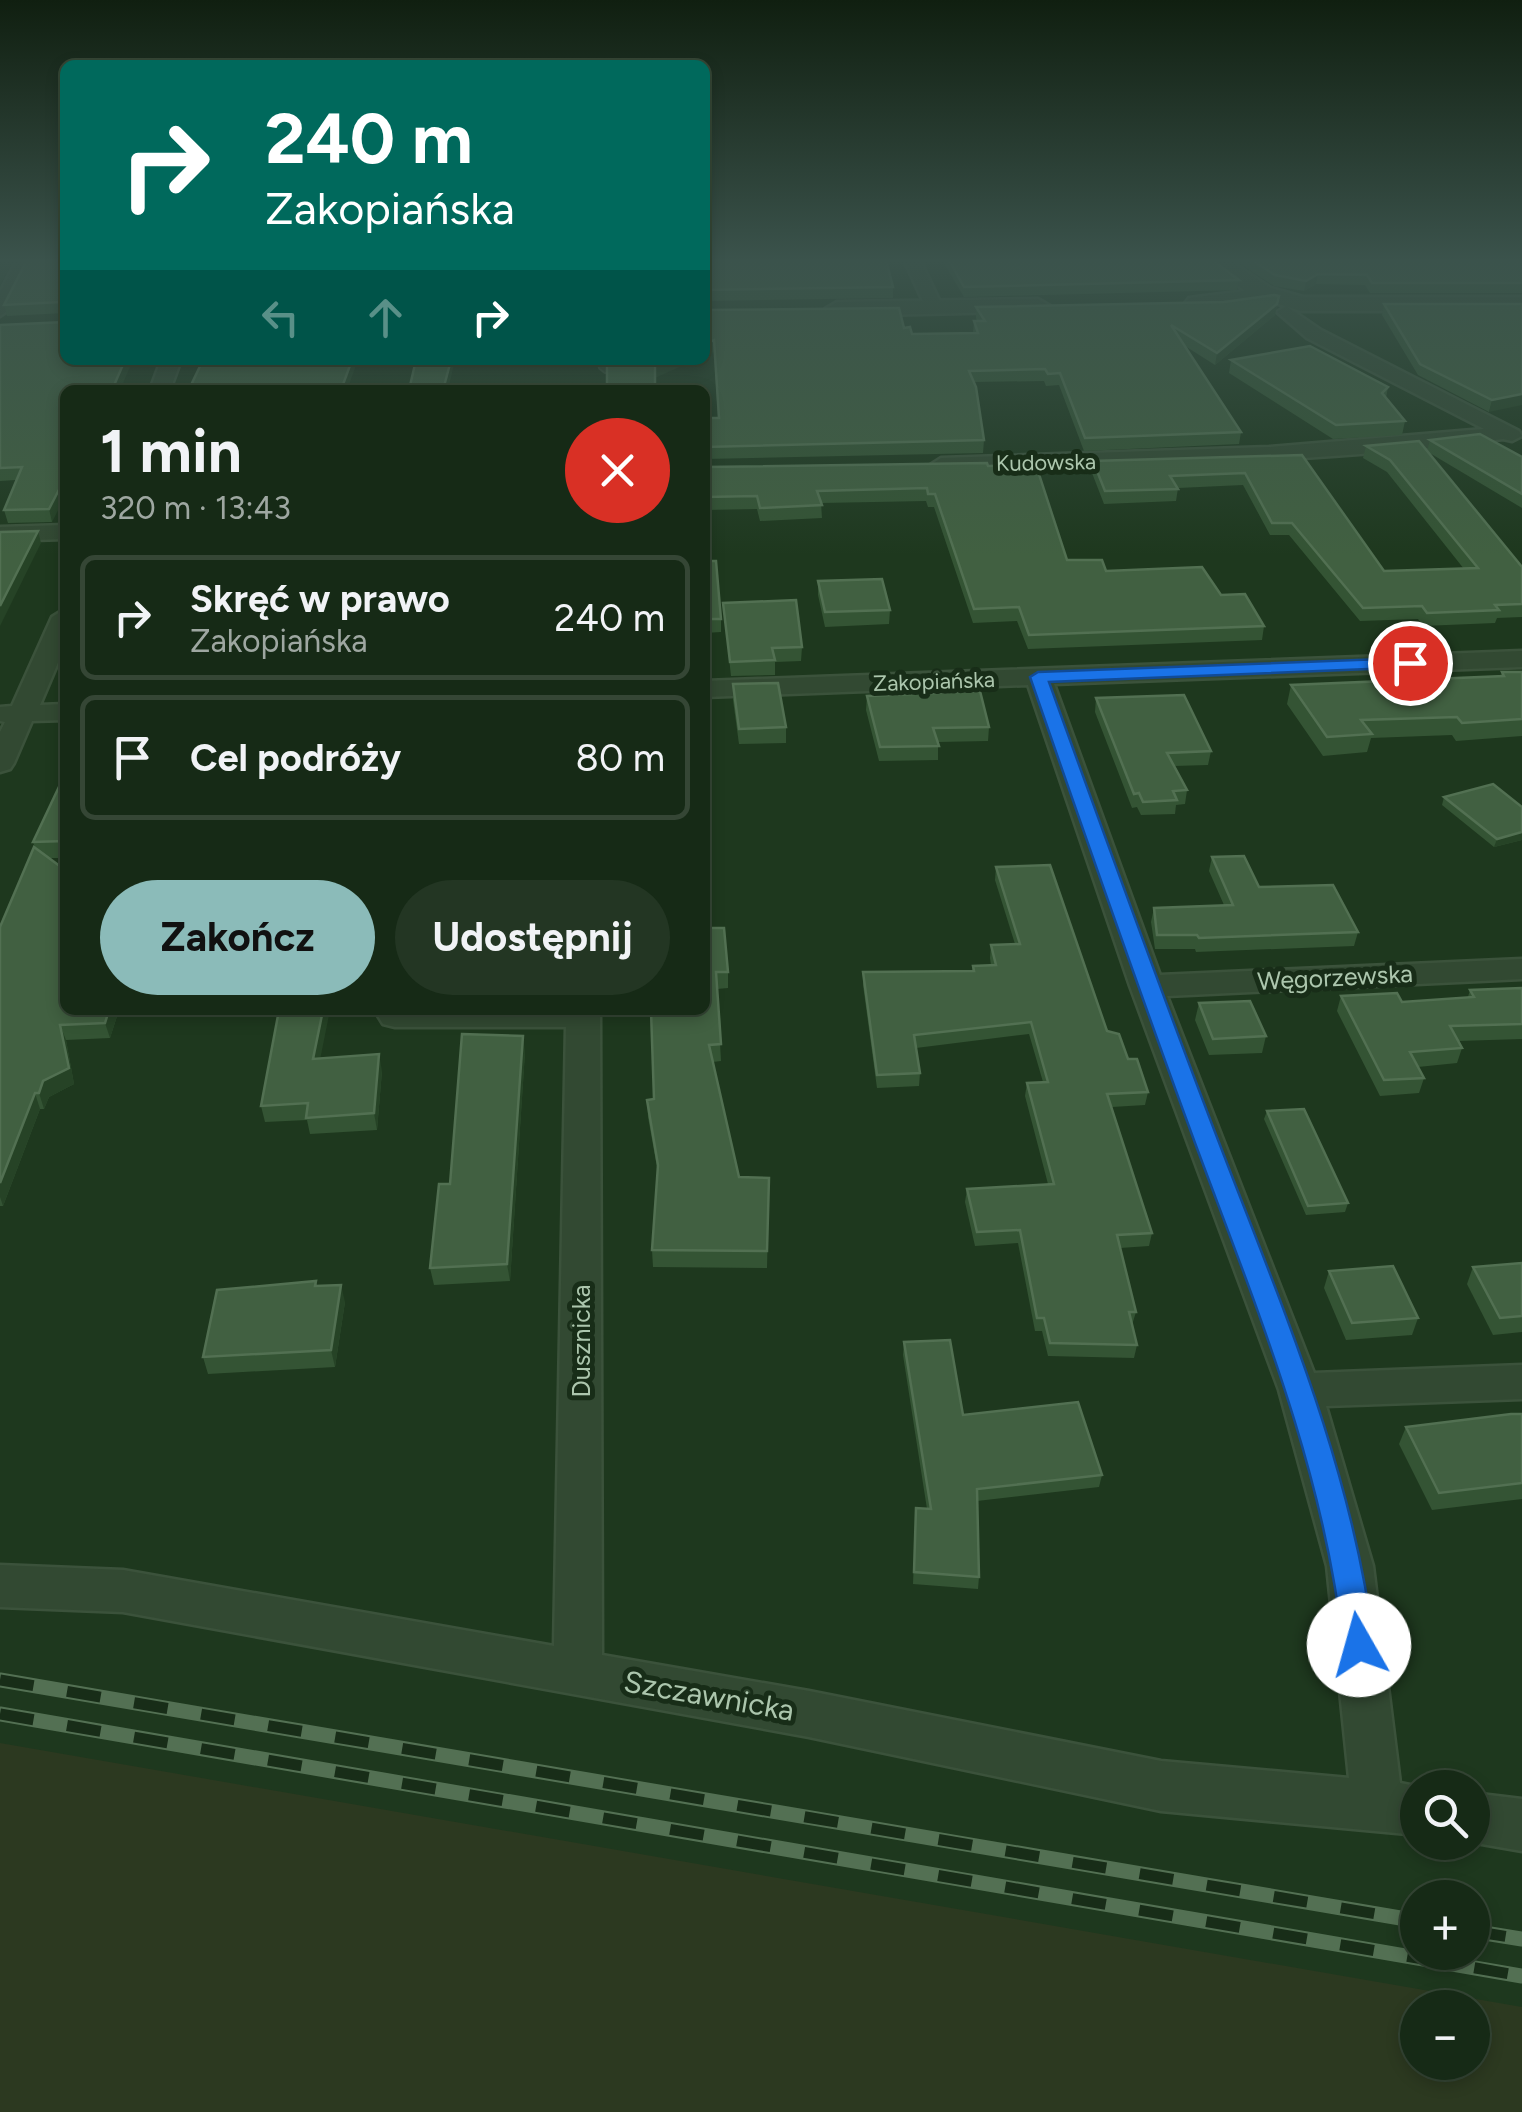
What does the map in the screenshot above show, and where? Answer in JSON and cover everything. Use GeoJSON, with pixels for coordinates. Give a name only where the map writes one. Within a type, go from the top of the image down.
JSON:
{"type":"FeatureCollection","features":[{"type":"Feature","properties":{"kind":"street"},"geometry":{"type":"LineString","coordinates":[[1362,359],[1514,436]]}},
{"type":"Feature","properties":{"kind":"street","name":"Kudowska"},"geometry":{"type":"LineString","coordinates":[[924,465],[1288,452],[1514,436]]}},
{"type":"Feature","properties":{"kind":"street"},"geometry":{"type":"LineString","coordinates":[[0,534],[60,532]]}},
{"type":"Feature","properties":{"kind":"street"},"geometry":{"type":"LineString","coordinates":[[0,763],[12,714],[60,625]]}},
{"type":"Feature","properties":{"kind":"street","name":"Zakopiańska"},"geometry":{"type":"LineString","coordinates":[[710,689],[1522,659]]}},
{"type":"Feature","properties":{"kind":"street"},"geometry":{"type":"LineString","coordinates":[[1038,677],[1148,986],[1300,1390],[1350,1566],[1397,1807]]}},
{"type":"Feature","properties":{"kind":"street"},"geometry":{"type":"LineString","coordinates":[[12,714],[60,712]]}},
{"type":"Feature","properties":{"kind":"street","name":"Węgorzewska"},"geometry":{"type":"LineString","coordinates":[[1148,986],[1522,969]]}},
{"type":"Feature","properties":{"kind":"street"},"geometry":{"type":"LineString","coordinates":[[395,1016],[458,1015]]}},
{"type":"Feature","properties":{"kind":"street","name":"Dusznicka"},"geometry":{"type":"LineString","coordinates":[[578,1673],[584,1015]]}},
{"type":"Feature","properties":{"kind":"street"},"geometry":{"type":"LineString","coordinates":[[1300,1390],[1522,1382]]}},
{"type":"Feature","properties":{"kind":"street","name":"Szczawnicka"},"geometry":{"type":"LineString","coordinates":[[0,1586],[123,1591],[809,1714],[1161,1786],[1397,1807]]}},
{"type":"Feature","properties":{"kind":"street"},"geometry":{"type":"LineString","coordinates":[[1490,1821],[1522,1826]]}},
{"type":"Feature","properties":{"kind":"green space"},"geometry":{"type":"Polygon","coordinates":[[[0,1743],[1424,1990],[1400,1990],[1400,2080],[1490,2080],[1490,2001],[1522,2007],[1522,2112],[0,2112],[0,1743]]]}},
{"type":"Feature","properties":{"kind":"building"},"geometry":{"type":"Polygon","coordinates":[[[0,359],[60,359],[60,365],[123,365],[114,385],[60,385],[60,488],[49,509],[4,510],[22,467],[0,468],[0,359]]]}},
{"type":"Feature","properties":{"kind":"building"},"geometry":{"type":"Polygon","coordinates":[[[715,359],[1193,359],[1241,432],[1085,438],[1060,373],[1048,374],[1045,369],[969,371],[976,387],[984,440],[710,447],[710,418],[719,418],[715,359]]]}},
{"type":"Feature","properties":{"kind":"building"},"geometry":{"type":"Polygon","coordinates":[[[1334,359],[1388,387],[1382,393],[1405,421],[1336,425],[1231,360],[1334,359]]]}},
{"type":"Feature","properties":{"kind":"building"},"geometry":{"type":"Polygon","coordinates":[[[1417,359],[1522,359],[1522,394],[1492,400],[1420,364],[1417,359]]]}},
{"type":"Feature","properties":{"kind":"building"},"geometry":{"type":"Polygon","coordinates":[[[201,365],[350,365],[343,385],[192,383],[201,365]]]}},
{"type":"Feature","properties":{"kind":"building"},"geometry":{"type":"Polygon","coordinates":[[[415,365],[450,365],[444,385],[410,385],[415,365]]]}},
{"type":"Feature","properties":{"kind":"building"},"geometry":{"type":"Polygon","coordinates":[[[607,365],[657,365],[655,385],[607,385],[607,365]]]}},
{"type":"Feature","properties":{"kind":"building"},"geometry":{"type":"Polygon","coordinates":[[[1480,434],[1522,457],[1522,494],[1430,440],[1480,434]]]}},
{"type":"Feature","properties":{"kind":"building"},"geometry":{"type":"Polygon","coordinates":[[[1419,441],[1522,567],[1522,604],[1495,605],[1499,610],[1427,613],[1422,606],[1363,608],[1292,523],[1272,523],[1245,473],[1170,476],[1178,489],[1105,491],[1093,461],[1302,455],[1384,571],[1478,568],[1390,460],[1366,446],[1419,441]]]}},
{"type":"Feature","properties":{"kind":"building"},"geometry":{"type":"Polygon","coordinates":[[[1036,465],[1067,560],[1102,560],[1106,571],[1202,567],[1221,595],[1245,594],[1264,626],[1029,635],[1019,607],[974,609],[935,494],[928,494],[927,488],[817,491],[822,505],[760,508],[757,496],[710,497],[710,467],[1036,465]]]}},
{"type":"Feature","properties":{"kind":"building"},"geometry":{"type":"Polygon","coordinates":[[[38,531],[0,606],[0,532],[38,531]]]}},
{"type":"Feature","properties":{"kind":"building"},"geometry":{"type":"Polygon","coordinates":[[[710,561],[716,561],[721,619],[710,619],[710,561]]]}},
{"type":"Feature","properties":{"kind":"building"},"geometry":{"type":"Polygon","coordinates":[[[882,579],[890,610],[825,612],[818,581],[882,579]]]}},
{"type":"Feature","properties":{"kind":"building"},"geometry":{"type":"Polygon","coordinates":[[[796,600],[802,647],[772,648],[775,660],[730,662],[723,603],[796,600]]]}},
{"type":"Feature","properties":{"kind":"building"},"geometry":{"type":"Polygon","coordinates":[[[1502,672],[1522,672],[1522,719],[1462,723],[1457,717],[1361,720],[1372,734],[1327,737],[1291,685],[1504,676],[1502,672]]]}},
{"type":"Feature","properties":{"kind":"building"},"geometry":{"type":"Polygon","coordinates":[[[778,683],[786,727],[739,729],[733,684],[778,683]]]}},
{"type":"Feature","properties":{"kind":"building"},"geometry":{"type":"Polygon","coordinates":[[[980,691],[989,727],[933,728],[939,746],[880,747],[867,696],[980,691]]]}},
{"type":"Feature","properties":{"kind":"building"},"geometry":{"type":"Polygon","coordinates":[[[1184,695],[1211,751],[1167,753],[1187,790],[1173,791],[1177,800],[1143,802],[1139,793],[1134,794],[1096,698],[1184,695]]]}},
{"type":"Feature","properties":{"kind":"building"},"geometry":{"type":"Polygon","coordinates":[[[1493,784],[1522,807],[1522,832],[1497,839],[1444,797],[1493,784]]]}},
{"type":"Feature","properties":{"kind":"building"},"geometry":{"type":"Polygon","coordinates":[[[60,785],[60,841],[33,842],[60,785]]]}},
{"type":"Feature","properties":{"kind":"building"},"geometry":{"type":"Polygon","coordinates":[[[34,847],[60,866],[60,1015],[107,1015],[105,1023],[60,1025],[69,1068],[43,1081],[39,1093],[35,1093],[0,1183],[0,927],[34,847]]]}},
{"type":"Feature","properties":{"kind":"building"},"geometry":{"type":"Polygon","coordinates":[[[1244,856],[1259,887],[1333,885],[1358,932],[1199,938],[1157,935],[1154,908],[1233,905],[1212,857],[1244,856]]]}},
{"type":"Feature","properties":{"kind":"building"},"geometry":{"type":"Polygon","coordinates":[[[1050,865],[1107,1031],[1119,1034],[1128,1059],[1137,1059],[1148,1092],[1107,1094],[1152,1233],[1117,1235],[1136,1312],[1129,1312],[1137,1345],[1050,1343],[1044,1318],[1037,1318],[1020,1230],[977,1232],[967,1189],[1054,1184],[1027,1083],[1048,1082],[1031,1022],[914,1035],[920,1073],[877,1075],[863,972],[974,971],[973,966],[996,965],[991,945],[1020,944],[996,867],[1050,865]]]}},
{"type":"Feature","properties":{"kind":"building"},"geometry":{"type":"Polygon","coordinates":[[[710,928],[724,928],[728,972],[716,972],[721,1044],[709,1045],[739,1177],[769,1178],[767,1251],[652,1250],[658,1165],[647,1100],[654,1099],[651,1015],[710,1015],[710,928]]]}},
{"type":"Feature","properties":{"kind":"building"},"geometry":{"type":"Polygon","coordinates":[[[1522,988],[1522,1024],[1450,1026],[1462,1048],[1410,1052],[1424,1078],[1384,1080],[1341,996],[1397,993],[1402,1002],[1474,997],[1470,990],[1522,988]]]}},
{"type":"Feature","properties":{"kind":"building"},"geometry":{"type":"Polygon","coordinates":[[[1250,1001],[1266,1036],[1213,1039],[1199,1003],[1250,1001]]]}},
{"type":"Feature","properties":{"kind":"building"},"geometry":{"type":"Polygon","coordinates":[[[278,1015],[322,1015],[313,1059],[379,1054],[374,1113],[306,1118],[308,1103],[261,1106],[278,1015]]]}},
{"type":"Feature","properties":{"kind":"building"},"geometry":{"type":"Polygon","coordinates":[[[462,1034],[523,1036],[507,1264],[430,1268],[439,1184],[450,1184],[462,1034]]]}},
{"type":"Feature","properties":{"kind":"building"},"geometry":{"type":"Polygon","coordinates":[[[1304,1109],[1348,1203],[1308,1206],[1267,1111],[1304,1109]]]}},
{"type":"Feature","properties":{"kind":"building"},"geometry":{"type":"Polygon","coordinates":[[[1522,1263],[1522,1316],[1500,1318],[1473,1267],[1522,1263]]]}},
{"type":"Feature","properties":{"kind":"building"},"geometry":{"type":"Polygon","coordinates":[[[1393,1266],[1418,1318],[1352,1323],[1329,1271],[1393,1266]]]}},
{"type":"Feature","properties":{"kind":"building"},"geometry":{"type":"Polygon","coordinates":[[[316,1281],[315,1286],[341,1285],[331,1350],[203,1357],[217,1290],[316,1281]]]}},
{"type":"Feature","properties":{"kind":"building"},"geometry":{"type":"Polygon","coordinates":[[[950,1340],[963,1415],[1078,1402],[1102,1475],[977,1489],[979,1577],[914,1572],[916,1508],[931,1509],[904,1342],[950,1340]]]}},
{"type":"Feature","properties":{"kind":"building"},"geometry":{"type":"Polygon","coordinates":[[[1522,1414],[1522,1483],[1439,1493],[1406,1427],[1522,1414]]]}},
{"type":"Feature","properties":{"kind":"railway"},"geometry":{"type":"LineString","coordinates":[[0,1680],[1400,1918]]}},
{"type":"Feature","properties":{"kind":"railway"},"geometry":{"type":"LineString","coordinates":[[0,1714],[1522,1976]]}},
{"type":"Feature","properties":{"kind":"railway"},"geometry":{"type":"LineString","coordinates":[[1490,1934],[1522,1939]]}},
{"type":"Feature","properties":{"kind":"route"},"geometry":{"type":"LineString","coordinates":[[1359,1645],[1350,1566],[1300,1390],[1148,986],[1038,677],[1410,663]]}}]}
